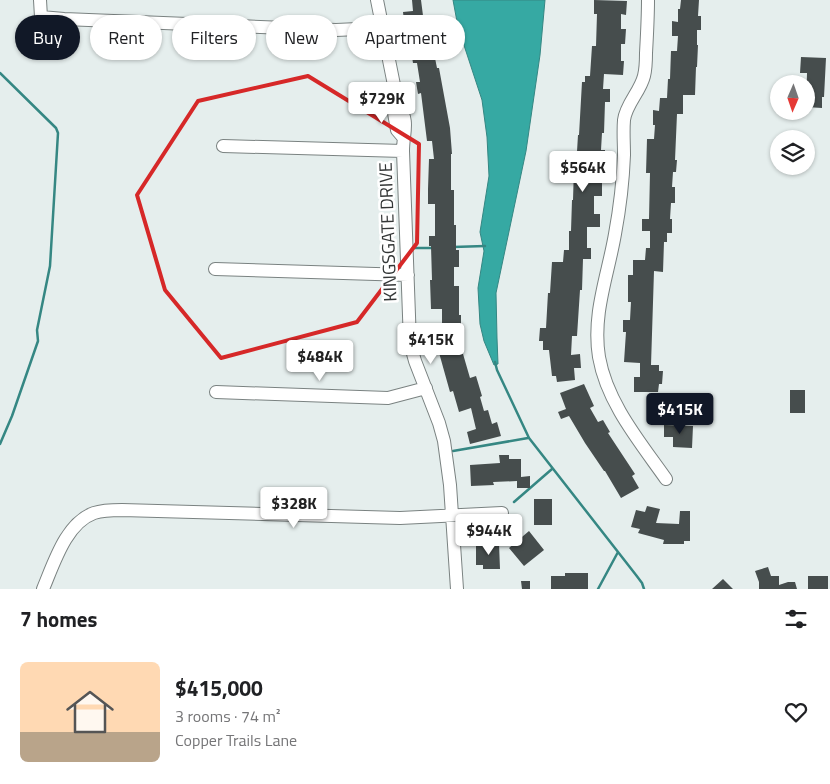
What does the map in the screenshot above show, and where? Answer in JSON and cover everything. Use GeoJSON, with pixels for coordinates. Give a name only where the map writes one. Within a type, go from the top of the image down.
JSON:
{"type":"FeatureCollection","features":[{"type":"Feature","properties":{"kind":"street"},"geometry":{"type":"LineString","coordinates":[[40,0],[41,17],[347,29]]}},
{"type":"Feature","properties":{"kind":"street","name":"KINGSGATE DRIVE"},"geometry":{"type":"LineString","coordinates":[[376,0],[379,15]]}},
{"type":"Feature","properties":{"kind":"street"},"geometry":{"type":"LineString","coordinates":[[648,0],[644,75],[637,93],[629,105],[624,120],[620,206],[612,254],[601,293],[598,311],[598,336],[599,357],[615,402],[666,478]]}},
{"type":"Feature","properties":{"kind":"street","name":"KINGSGATE DRIVE"},"geometry":{"type":"LineString","coordinates":[[389,60],[398,105],[394,113],[397,130],[403,137],[410,343],[444,441],[450,485],[458,589]]}},
{"type":"Feature","properties":{"kind":"street"},"geometry":{"type":"LineString","coordinates":[[223,146],[403,151]]}},
{"type":"Feature","properties":{"kind":"street"},"geometry":{"type":"LineString","coordinates":[[215,269],[408,275]]}},
{"type":"Feature","properties":{"kind":"street"},"geometry":{"type":"LineString","coordinates":[[216,392],[388,398],[426,388]]}},
{"type":"Feature","properties":{"kind":"street"},"geometry":{"type":"LineString","coordinates":[[43,589],[65,539],[71,530],[81,520],[95,512],[111,510],[378,518],[502,513]]}},
{"type":"Feature","properties":{"kind":"highlighted area"},"geometry":{"type":"Polygon","coordinates":[[[308,76],[419,144],[417,243],[357,322],[221,358],[165,290],[137,195],[198,101],[308,76]]]}},
{"type":"Feature","properties":{"kind":"water"},"geometry":{"type":"Polygon","coordinates":[[[453,0],[545,0],[540,55],[526,151],[496,293],[498,364],[494,365],[484,341],[480,324],[478,288],[484,251],[480,232],[489,176],[487,137],[482,100],[465,48],[465,15],[456,15],[453,0]]]}},
{"type":"Feature","properties":{"kind":"building"},"geometry":{"type":"Polygon","coordinates":[[[412,0],[421,0],[423,15],[403,15],[403,12],[413,11],[412,0]]]}},
{"type":"Feature","properties":{"kind":"building"},"geometry":{"type":"Polygon","coordinates":[[[594,0],[627,1],[626,15],[621,14],[621,29],[626,29],[625,44],[621,44],[621,61],[624,61],[623,75],[604,74],[603,89],[610,89],[610,102],[605,102],[604,133],[602,133],[601,150],[605,150],[605,162],[595,162],[595,182],[602,182],[602,196],[594,196],[594,214],[600,214],[600,227],[587,227],[587,248],[591,248],[591,259],[583,259],[577,336],[572,336],[571,355],[580,354],[581,368],[574,368],[575,380],[557,382],[556,376],[552,376],[549,350],[543,350],[543,341],[539,341],[540,328],[546,328],[552,262],[563,262],[564,250],[569,250],[582,82],[585,82],[585,76],[590,76],[592,46],[596,46],[597,14],[594,14],[594,0]]]}},
{"type":"Feature","properties":{"kind":"building"},"geometry":{"type":"Polygon","coordinates":[[[681,0],[699,0],[698,16],[701,16],[701,30],[697,30],[695,95],[683,95],[683,114],[677,114],[675,160],[677,160],[676,172],[673,172],[672,187],[675,187],[675,203],[671,203],[670,219],[672,219],[672,233],[667,233],[667,242],[664,242],[663,272],[654,271],[651,365],[659,365],[659,371],[663,371],[662,384],[659,384],[658,392],[634,392],[634,377],[640,377],[640,363],[624,362],[626,332],[623,332],[623,320],[630,320],[631,302],[628,302],[628,275],[633,275],[633,260],[645,260],[646,248],[650,248],[650,231],[642,231],[642,219],[649,219],[650,173],[646,173],[647,139],[654,139],[653,110],[659,111],[660,98],[667,98],[671,51],[677,51],[678,36],[672,36],[672,21],[678,22],[678,9],[680,9],[681,0]]]}},
{"type":"Feature","properties":{"kind":"building"},"geometry":{"type":"Polygon","coordinates":[[[801,57],[826,58],[822,108],[815,108],[815,75],[800,73],[801,57]]]}},
{"type":"Feature","properties":{"kind":"building"},"geometry":{"type":"Polygon","coordinates":[[[412,60],[435,60],[437,68],[439,68],[450,128],[452,154],[451,190],[454,190],[456,250],[459,250],[459,267],[454,267],[454,286],[459,286],[461,347],[470,378],[476,376],[484,411],[488,410],[492,424],[497,422],[501,436],[470,444],[467,432],[476,429],[471,408],[459,412],[453,391],[450,392],[436,342],[434,342],[434,332],[442,331],[442,309],[431,309],[430,280],[432,280],[429,236],[435,236],[435,204],[428,204],[428,189],[429,159],[434,159],[432,141],[427,141],[421,93],[418,94],[416,82],[420,82],[417,63],[413,63],[412,60]]]}},
{"type":"Feature","properties":{"kind":"building"},"geometry":{"type":"Polygon","coordinates":[[[584,384],[594,406],[590,408],[598,422],[603,420],[610,432],[608,433],[635,474],[632,476],[639,488],[621,498],[569,416],[561,419],[558,412],[566,409],[560,393],[584,384]]]}},
{"type":"Feature","properties":{"kind":"building"},"geometry":{"type":"Polygon","coordinates":[[[790,390],[805,390],[805,413],[790,413],[790,390]]]}},
{"type":"Feature","properties":{"kind":"building"},"geometry":{"type":"Polygon","coordinates":[[[664,425],[693,426],[692,448],[673,447],[673,437],[664,437],[664,425]]]}},
{"type":"Feature","properties":{"kind":"building"},"geometry":{"type":"Polygon","coordinates":[[[499,455],[509,455],[509,459],[521,459],[521,477],[530,476],[530,488],[517,488],[517,481],[493,482],[494,485],[471,486],[470,465],[500,463],[499,455]]]}},
{"type":"Feature","properties":{"kind":"building"},"geometry":{"type":"Polygon","coordinates":[[[534,499],[552,499],[552,525],[534,525],[534,499]]]}},
{"type":"Feature","properties":{"kind":"building"},"geometry":{"type":"Polygon","coordinates":[[[647,506],[660,509],[656,523],[679,524],[680,511],[690,511],[690,541],[684,541],[684,544],[663,544],[664,540],[638,533],[640,529],[631,527],[636,510],[645,512],[647,506]]]}},
{"type":"Feature","properties":{"kind":"building"},"geometry":{"type":"Polygon","coordinates":[[[529,531],[544,550],[524,566],[509,548],[529,531]]]}},
{"type":"Feature","properties":{"kind":"building"},"geometry":{"type":"Polygon","coordinates":[[[489,543],[499,543],[500,569],[483,569],[483,565],[476,565],[476,546],[489,546],[489,543]]]}},
{"type":"Feature","properties":{"kind":"building"},"geometry":{"type":"Polygon","coordinates":[[[768,567],[771,576],[779,576],[779,585],[795,582],[797,589],[759,589],[759,582],[755,571],[768,567]]]}},
{"type":"Feature","properties":{"kind":"building"},"geometry":{"type":"Polygon","coordinates":[[[565,573],[588,573],[588,589],[551,589],[551,576],[565,576],[565,573]]]}},
{"type":"Feature","properties":{"kind":"building"},"geometry":{"type":"Polygon","coordinates":[[[808,576],[828,576],[828,589],[808,589],[808,576]]]}},
{"type":"Feature","properties":{"kind":"building"},"geometry":{"type":"Polygon","coordinates":[[[723,579],[733,589],[712,589],[723,579]]]}},
{"type":"Feature","properties":{"kind":"building"},"geometry":{"type":"Polygon","coordinates":[[[521,581],[530,581],[530,589],[522,589],[521,581]]]}},
{"type":"Feature","properties":{"kind":"waterway"},"geometry":{"type":"LineString","coordinates":[[0,73],[56,128],[58,133],[50,266],[37,330],[38,341],[12,416],[0,444]]}},
{"type":"Feature","properties":{"kind":"waterway"},"geometry":{"type":"LineString","coordinates":[[453,247],[485,246]]}},
{"type":"Feature","properties":{"kind":"waterway"},"geometry":{"type":"LineString","coordinates":[[411,248],[433,248]]}},
{"type":"Feature","properties":{"kind":"waterway"},"geometry":{"type":"LineString","coordinates":[[495,362],[529,438],[636,575],[644,589]]}},
{"type":"Feature","properties":{"kind":"waterway"},"geometry":{"type":"LineString","coordinates":[[453,451],[528,438]]}},
{"type":"Feature","properties":{"kind":"waterway"},"geometry":{"type":"LineString","coordinates":[[514,502],[552,469]]}},
{"type":"Feature","properties":{"kind":"waterway"},"geometry":{"type":"LineString","coordinates":[[598,589],[618,552]]}}]}
